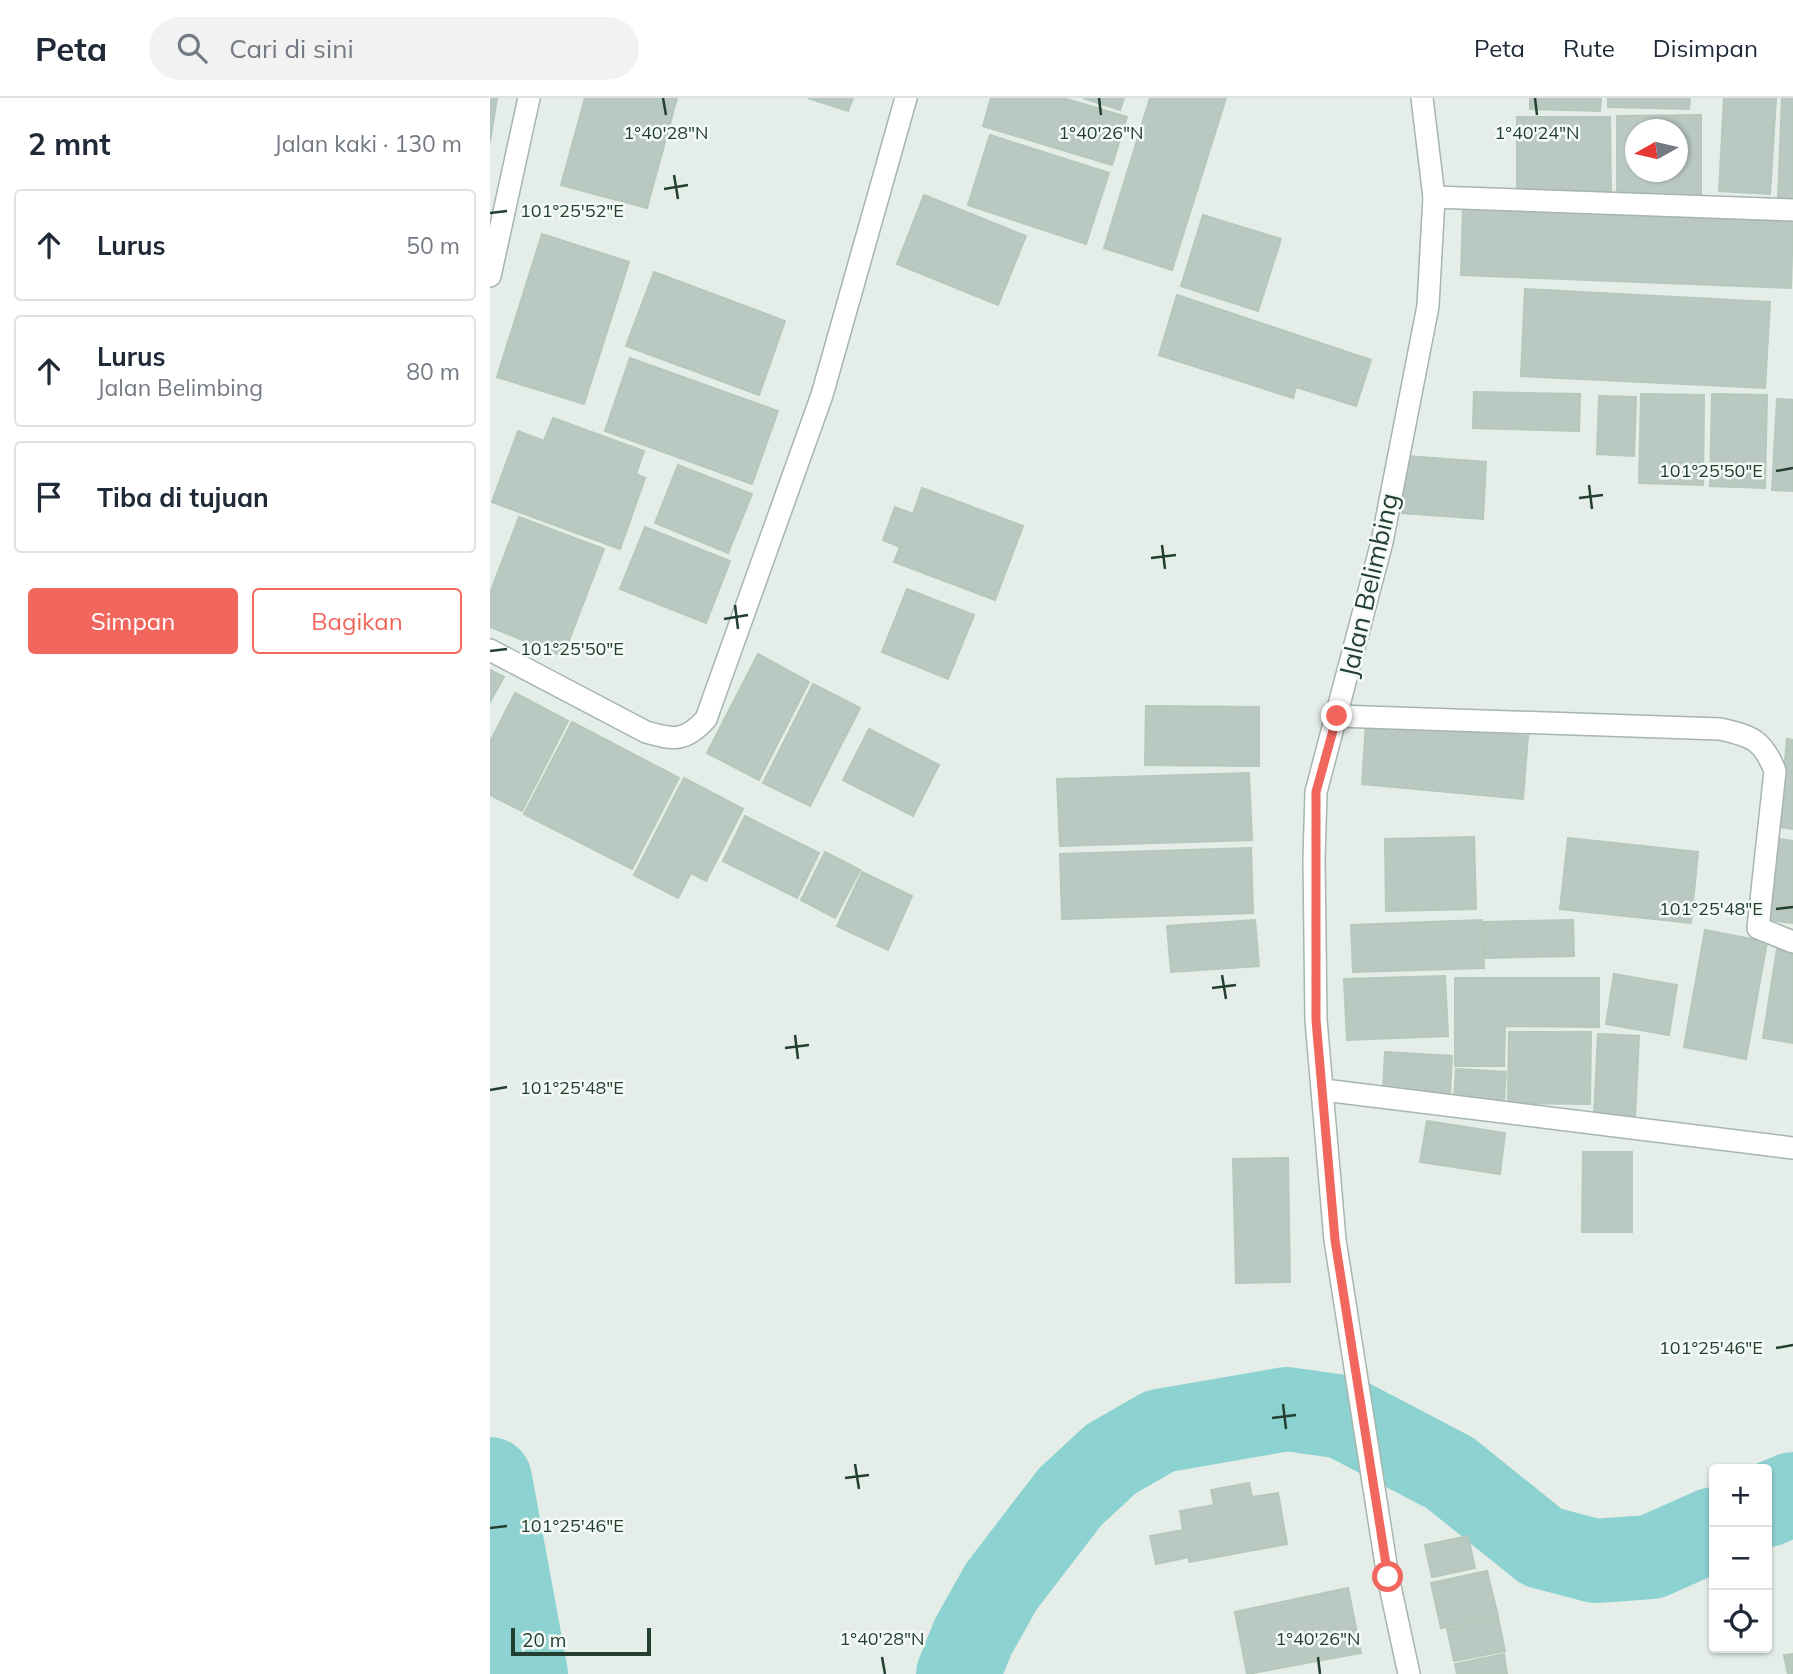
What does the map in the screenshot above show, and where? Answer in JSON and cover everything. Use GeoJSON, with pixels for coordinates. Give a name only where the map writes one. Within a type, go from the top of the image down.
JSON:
{"type":"FeatureCollection","features":[{"type":"Feature","properties":{"kind":"street"},"geometry":{"type":"LineString","coordinates":[[490,276],[529,98]]}},
{"type":"Feature","properties":{"kind":"street"},"geometry":{"type":"LineString","coordinates":[[490,650],[646,732],[671,739],[693,734],[706,719],[822,395],[906,98]]}},
{"type":"Feature","properties":{"kind":"street","name":"Jalan Belimbing"},"geometry":{"type":"LineString","coordinates":[[1409,1674],[1388,1577],[1335,1240],[1316,1020],[1316,792],[1382,542],[1429,306],[1434,197],[1423,98]]}},
{"type":"Feature","properties":{"kind":"street"},"geometry":{"type":"LineString","coordinates":[[1434,197],[1793,209]]}},
{"type":"Feature","properties":{"kind":"street"},"geometry":{"type":"LineString","coordinates":[[1337,716],[1720,729],[1748,735],[1767,750],[1775,771],[1758,928],[1793,942]]}},
{"type":"Feature","properties":{"kind":"street"},"geometry":{"type":"LineString","coordinates":[[1324,1090],[1793,1148]]}},
{"type":"Feature","properties":{"kind":"building"},"geometry":{"type":"Polygon","coordinates":[[[490,98],[497,98],[490,142],[490,98]]]}},
{"type":"Feature","properties":{"kind":"building"},"geometry":{"type":"Polygon","coordinates":[[[585,98],[677,98],[647,208],[561,185],[585,98]]]}},
{"type":"Feature","properties":{"kind":"building"},"geometry":{"type":"Polygon","coordinates":[[[808,98],[853,98],[848,111],[808,98]]]}},
{"type":"Feature","properties":{"kind":"building"},"geometry":{"type":"Polygon","coordinates":[[[991,98],[1063,98],[1127,117],[1112,165],[983,126],[991,98]]]}},
{"type":"Feature","properties":{"kind":"building"},"geometry":{"type":"Polygon","coordinates":[[[1083,98],[1124,98],[1120,110],[1083,98]]]}},
{"type":"Feature","properties":{"kind":"building"},"geometry":{"type":"Polygon","coordinates":[[[1150,98],[1226,98],[1172,270],[1104,248],[1150,98]]]}},
{"type":"Feature","properties":{"kind":"building"},"geometry":{"type":"Polygon","coordinates":[[[1530,98],[1601,98],[1600,111],[1530,109],[1530,98]]]}},
{"type":"Feature","properties":{"kind":"building"},"geometry":{"type":"Polygon","coordinates":[[[1608,98],[1690,98],[1689,109],[1608,107],[1608,98]]]}},
{"type":"Feature","properties":{"kind":"building"},"geometry":{"type":"Polygon","coordinates":[[[1724,98],[1776,98],[1770,194],[1719,191],[1724,98]]]}},
{"type":"Feature","properties":{"kind":"building"},"geometry":{"type":"Polygon","coordinates":[[[1782,98],[1793,98],[1793,200],[1778,199],[1782,98]]]}},
{"type":"Feature","properties":{"kind":"building"},"geometry":{"type":"Polygon","coordinates":[[[1701,115],[1701,195],[1617,195],[1617,116],[1701,115]]]}},
{"type":"Feature","properties":{"kind":"building"},"geometry":{"type":"Polygon","coordinates":[[[1517,117],[1610,117],[1611,196],[1517,197],[1517,117]]]}},
{"type":"Feature","properties":{"kind":"building"},"geometry":{"type":"Polygon","coordinates":[[[990,135],[1109,173],[1086,244],[968,205],[990,135]]]}},
{"type":"Feature","properties":{"kind":"building"},"geometry":{"type":"Polygon","coordinates":[[[924,195],[1026,236],[998,305],[897,264],[924,195]]]}},
{"type":"Feature","properties":{"kind":"building"},"geometry":{"type":"Polygon","coordinates":[[[1463,207],[1793,222],[1791,288],[1461,275],[1463,207]]]}},
{"type":"Feature","properties":{"kind":"building"},"geometry":{"type":"Polygon","coordinates":[[[1203,215],[1281,239],[1258,311],[1181,286],[1203,215]]]}},
{"type":"Feature","properties":{"kind":"building"},"geometry":{"type":"Polygon","coordinates":[[[542,234],[629,262],[584,404],[497,377],[542,234]]]}},
{"type":"Feature","properties":{"kind":"building"},"geometry":{"type":"Polygon","coordinates":[[[654,272],[785,321],[759,395],[626,346],[654,272]]]}},
{"type":"Feature","properties":{"kind":"building"},"geometry":{"type":"Polygon","coordinates":[[[1525,289],[1770,302],[1765,388],[1521,376],[1525,289]]]}},
{"type":"Feature","properties":{"kind":"building"},"geometry":{"type":"Polygon","coordinates":[[[1177,295],[1371,360],[1356,406],[1296,387],[1293,398],[1159,355],[1177,295]]]}},
{"type":"Feature","properties":{"kind":"building"},"geometry":{"type":"Polygon","coordinates":[[[630,358],[778,411],[752,484],[605,431],[630,358]]]}},
{"type":"Feature","properties":{"kind":"building"},"geometry":{"type":"Polygon","coordinates":[[[1474,392],[1580,394],[1579,431],[1473,428],[1474,392]]]}},
{"type":"Feature","properties":{"kind":"building"},"geometry":{"type":"Polygon","coordinates":[[[1641,394],[1704,395],[1703,485],[1639,483],[1641,394]]]}},
{"type":"Feature","properties":{"kind":"building"},"geometry":{"type":"Polygon","coordinates":[[[1712,394],[1767,395],[1765,488],[1710,486],[1712,394]]]}},
{"type":"Feature","properties":{"kind":"building"},"geometry":{"type":"Polygon","coordinates":[[[1599,396],[1636,397],[1634,456],[1597,454],[1599,396]]]}},
{"type":"Feature","properties":{"kind":"building"},"geometry":{"type":"Polygon","coordinates":[[[1777,399],[1793,400],[1793,491],[1772,490],[1777,399]]]}},
{"type":"Feature","properties":{"kind":"building"},"geometry":{"type":"Polygon","coordinates":[[[553,418],[644,451],[636,474],[645,478],[620,549],[492,502],[518,431],[544,441],[553,418]]]}},
{"type":"Feature","properties":{"kind":"building"},"geometry":{"type":"Polygon","coordinates":[[[1406,456],[1486,462],[1483,519],[1402,513],[1406,456]]]}},
{"type":"Feature","properties":{"kind":"building"},"geometry":{"type":"Polygon","coordinates":[[[678,465],[752,494],[728,553],[655,523],[678,465]]]}},
{"type":"Feature","properties":{"kind":"building"},"geometry":{"type":"Polygon","coordinates":[[[922,488],[1023,526],[995,600],[894,562],[900,547],[883,540],[895,507],[913,514],[922,488]]]}},
{"type":"Feature","properties":{"kind":"building"},"geometry":{"type":"Polygon","coordinates":[[[519,517],[604,549],[563,656],[490,627],[490,593],[519,517]]]}},
{"type":"Feature","properties":{"kind":"building"},"geometry":{"type":"Polygon","coordinates":[[[645,527],[730,561],[706,623],[620,589],[645,527]]]}},
{"type":"Feature","properties":{"kind":"building"},"geometry":{"type":"Polygon","coordinates":[[[907,589],[974,615],[948,679],[882,652],[907,589]]]}},
{"type":"Feature","properties":{"kind":"building"},"geometry":{"type":"Polygon","coordinates":[[[758,654],[809,682],[759,780],[707,753],[758,654]]]}},
{"type":"Feature","properties":{"kind":"building"},"geometry":{"type":"Polygon","coordinates":[[[490,670],[504,677],[490,702],[490,670]]]}},
{"type":"Feature","properties":{"kind":"building"},"geometry":{"type":"Polygon","coordinates":[[[813,684],[860,708],[810,806],[763,783],[813,684]]]}},
{"type":"Feature","properties":{"kind":"building"},"geometry":{"type":"Polygon","coordinates":[[[515,693],[568,721],[522,811],[490,795],[490,742],[515,693]]]}},
{"type":"Feature","properties":{"kind":"building"},"geometry":{"type":"Polygon","coordinates":[[[1146,706],[1259,707],[1259,766],[1145,765],[1146,706]]]}},
{"type":"Feature","properties":{"kind":"building"},"geometry":{"type":"Polygon","coordinates":[[[572,722],[679,778],[632,869],[524,814],[572,722]]]}},
{"type":"Feature","properties":{"kind":"building"},"geometry":{"type":"Polygon","coordinates":[[[1366,723],[1528,736],[1523,799],[1362,784],[1366,723]]]}},
{"type":"Feature","properties":{"kind":"building"},"geometry":{"type":"Polygon","coordinates":[[[869,729],[939,765],[913,816],[843,780],[869,729]]]}},
{"type":"Feature","properties":{"kind":"building"},"geometry":{"type":"Polygon","coordinates":[[[1787,739],[1793,740],[1793,829],[1779,827],[1787,739]]]}},
{"type":"Feature","properties":{"kind":"building"},"geometry":{"type":"Polygon","coordinates":[[[1249,773],[1252,840],[1060,846],[1057,779],[1249,773]]]}},
{"type":"Feature","properties":{"kind":"building"},"geometry":{"type":"Polygon","coordinates":[[[684,778],[743,809],[706,881],[691,873],[678,898],[634,875],[684,778]]]}},
{"type":"Feature","properties":{"kind":"building"},"geometry":{"type":"Polygon","coordinates":[[[745,816],[819,853],[797,898],[723,861],[745,816]]]}},
{"type":"Feature","properties":{"kind":"building"},"geometry":{"type":"Polygon","coordinates":[[[1474,837],[1476,909],[1386,911],[1385,839],[1474,837]]]}},
{"type":"Feature","properties":{"kind":"building"},"geometry":{"type":"Polygon","coordinates":[[[1568,838],[1698,852],[1691,923],[1560,909],[1568,838]]]}},
{"type":"Feature","properties":{"kind":"building"},"geometry":{"type":"Polygon","coordinates":[[[1779,839],[1793,841],[1793,923],[1769,920],[1779,839]]]}},
{"type":"Feature","properties":{"kind":"building"},"geometry":{"type":"Polygon","coordinates":[[[1251,848],[1253,913],[1062,919],[1060,854],[1251,848]]]}},
{"type":"Feature","properties":{"kind":"building"},"geometry":{"type":"Polygon","coordinates":[[[825,852],[860,870],[835,918],[801,900],[825,852]]]}},
{"type":"Feature","properties":{"kind":"building"},"geometry":{"type":"Polygon","coordinates":[[[862,872],[912,896],[888,950],[837,926],[862,872]]]}},
{"type":"Feature","properties":{"kind":"building"},"geometry":{"type":"Polygon","coordinates":[[[1255,920],[1259,966],[1171,972],[1167,926],[1255,920]]]}},
{"type":"Feature","properties":{"kind":"building"},"geometry":{"type":"Polygon","coordinates":[[[1482,920],[1484,968],[1353,972],[1351,925],[1482,920]]]}},
{"type":"Feature","properties":{"kind":"building"},"geometry":{"type":"Polygon","coordinates":[[[1573,920],[1574,956],[1485,958],[1484,922],[1573,920]]]}},
{"type":"Feature","properties":{"kind":"building"},"geometry":{"type":"Polygon","coordinates":[[[1705,930],[1767,942],[1746,1059],[1684,1047],[1705,930]]]}},
{"type":"Feature","properties":{"kind":"building"},"geometry":{"type":"Polygon","coordinates":[[[1777,949],[1793,952],[1793,1043],[1763,1038],[1777,949]]]}},
{"type":"Feature","properties":{"kind":"building"},"geometry":{"type":"Polygon","coordinates":[[[1614,974],[1677,985],[1669,1035],[1606,1024],[1614,974]]]}},
{"type":"Feature","properties":{"kind":"building"},"geometry":{"type":"Polygon","coordinates":[[[1445,976],[1448,1036],[1347,1040],[1344,979],[1445,976]]]}},
{"type":"Feature","properties":{"kind":"building"},"geometry":{"type":"Polygon","coordinates":[[[1455,978],[1599,978],[1599,1027],[1505,1026],[1504,1066],[1455,1066],[1455,978]]]}},
{"type":"Feature","properties":{"kind":"building"},"geometry":{"type":"Polygon","coordinates":[[[1509,1032],[1591,1032],[1590,1104],[1508,1103],[1509,1032]]]}},
{"type":"Feature","properties":{"kind":"building"},"geometry":{"type":"Polygon","coordinates":[[[1598,1034],[1639,1036],[1635,1118],[1594,1116],[1598,1034]]]}},
{"type":"Feature","properties":{"kind":"building"},"geometry":{"type":"Polygon","coordinates":[[[1385,1052],[1452,1056],[1450,1095],[1383,1092],[1385,1052]]]}},
{"type":"Feature","properties":{"kind":"building"},"geometry":{"type":"Polygon","coordinates":[[[1456,1069],[1506,1072],[1504,1101],[1454,1098],[1456,1069]]]}},
{"type":"Feature","properties":{"kind":"building"},"geometry":{"type":"Polygon","coordinates":[[[1427,1121],[1505,1133],[1500,1174],[1420,1162],[1427,1121]]]}},
{"type":"Feature","properties":{"kind":"building"},"geometry":{"type":"Polygon","coordinates":[[[1583,1152],[1632,1152],[1632,1232],[1582,1232],[1583,1152]]]}},
{"type":"Feature","properties":{"kind":"building"},"geometry":{"type":"Polygon","coordinates":[[[1288,1158],[1290,1282],[1236,1283],[1233,1159],[1288,1158]]]}},
{"type":"Feature","properties":{"kind":"building"},"geometry":{"type":"Polygon","coordinates":[[[1249,1483],[1252,1497],[1278,1493],[1287,1544],[1189,1562],[1189,1557],[1156,1564],[1150,1536],[1183,1530],[1180,1511],[1214,1505],[1211,1490],[1249,1483]]]}},
{"type":"Feature","properties":{"kind":"building"},"geometry":{"type":"Polygon","coordinates":[[[1468,1536],[1475,1568],[1432,1577],[1425,1545],[1468,1536]]]}},
{"type":"Feature","properties":{"kind":"building"},"geometry":{"type":"Polygon","coordinates":[[[1487,1571],[1498,1616],[1441,1628],[1431,1583],[1487,1571]]]}},
{"type":"Feature","properties":{"kind":"building"},"geometry":{"type":"Polygon","coordinates":[[[1348,1588],[1361,1653],[1247,1674],[1235,1612],[1348,1588]]]}},
{"type":"Feature","properties":{"kind":"building"},"geometry":{"type":"Polygon","coordinates":[[[1498,1618],[1505,1651],[1454,1661],[1447,1629],[1498,1618]]]}},
{"type":"Feature","properties":{"kind":"building"},"geometry":{"type":"Polygon","coordinates":[[[1504,1654],[1507,1674],[1457,1674],[1455,1664],[1504,1654]]]}},
{"type":"Feature","properties":{"kind":"building"},"geometry":{"type":"Polygon","coordinates":[[[1793,1654],[1793,1674],[1788,1674],[1784,1655],[1793,1654]]]}},
{"type":"Feature","properties":{"kind":"waterway"},"geometry":{"type":"LineString","coordinates":[[958,1674],[973,1637],[1001,1587],[1070,1497],[1111,1459],[1160,1431],[1287,1409],[1343,1417],[1450,1473],[1542,1547],[1595,1561],[1651,1557],[1709,1531]]}},
{"type":"Feature","properties":{"kind":"waterway"},"geometry":{"type":"LineString","coordinates":[[490,1479],[526,1674]]}},
{"type":"Feature","properties":{"kind":"waterway"},"geometry":{"type":"LineString","coordinates":[[1772,1503],[1793,1494]]}},
{"type":"Feature","properties":{"kind":"route"},"geometry":{"type":"LineString","coordinates":[[1337,716],[1316,792],[1316,1020],[1335,1240],[1388,1577]]}}]}
